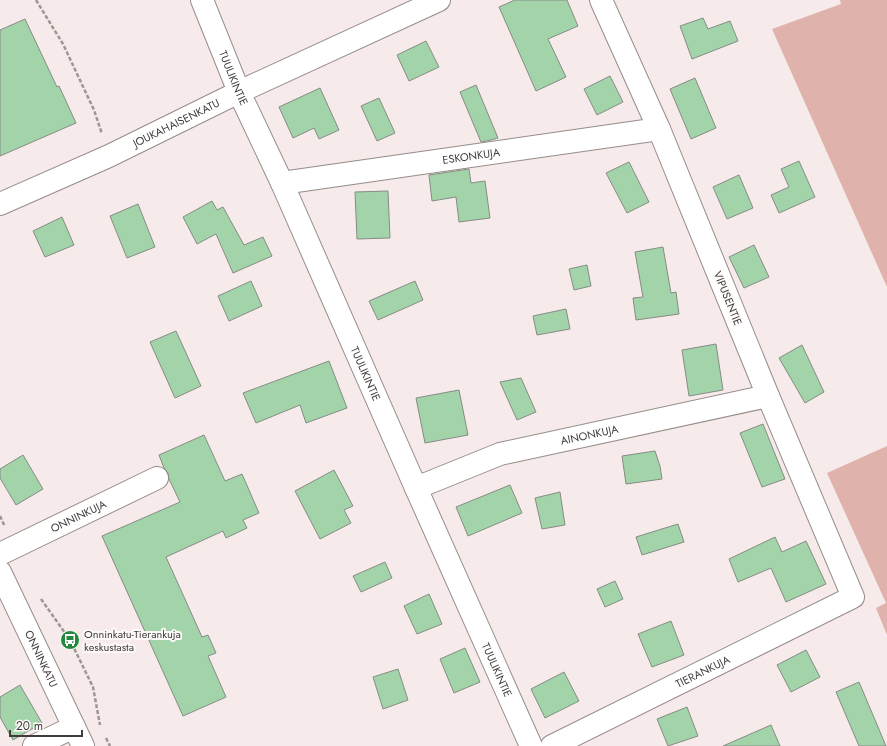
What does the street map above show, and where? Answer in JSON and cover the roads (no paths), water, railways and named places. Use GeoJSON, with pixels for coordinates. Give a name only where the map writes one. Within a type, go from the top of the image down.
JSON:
{"type":"FeatureCollection","features":[{"type":"Feature","properties":{"kind":"street","name":"TUULIKINTIE"},"geometry":{"type":"LineString","coordinates":[[202,0],[239,92],[282,183],[531,746]]}},
{"type":"Feature","properties":{"kind":"street","name":"JOUKAHAISENKATU"},"geometry":{"type":"LineString","coordinates":[[0,204],[109,156],[239,92],[439,0]]}},
{"type":"Feature","properties":{"kind":"street","name":"VIPUSENTIE"},"geometry":{"type":"LineString","coordinates":[[601,0],[659,129],[768,396],[853,597]]}},
{"type":"Feature","properties":{"kind":"street","name":"ESKONKUJA"},"geometry":{"type":"LineString","coordinates":[[282,183],[659,129]]}},
{"type":"Feature","properties":{"kind":"street","name":"AINONKUJA"},"geometry":{"type":"LineString","coordinates":[[416,488],[500,454],[768,396]]}},
{"type":"Feature","properties":{"kind":"street","name":"ONNINKUJA"},"geometry":{"type":"LineString","coordinates":[[0,554],[157,478]]}},
{"type":"Feature","properties":{"kind":"street","name":"ONNINKATU"},"geometry":{"type":"LineString","coordinates":[[0,572],[83,746]]}},
{"type":"Feature","properties":{"kind":"street","name":"TIERANKUJA"},"geometry":{"type":"LineString","coordinates":[[552,746],[853,597]]}},
{"type":"Feature","properties":{"kind":"street"},"geometry":{"type":"LineString","coordinates":[[34,746],[74,727]]}},
{"type":"Feature","properties":{"kind":"place","name":"Onninkatu-Tierankuja keskustasta"},"geometry":{"type":"Point","coordinates":[70,640]}}]}
